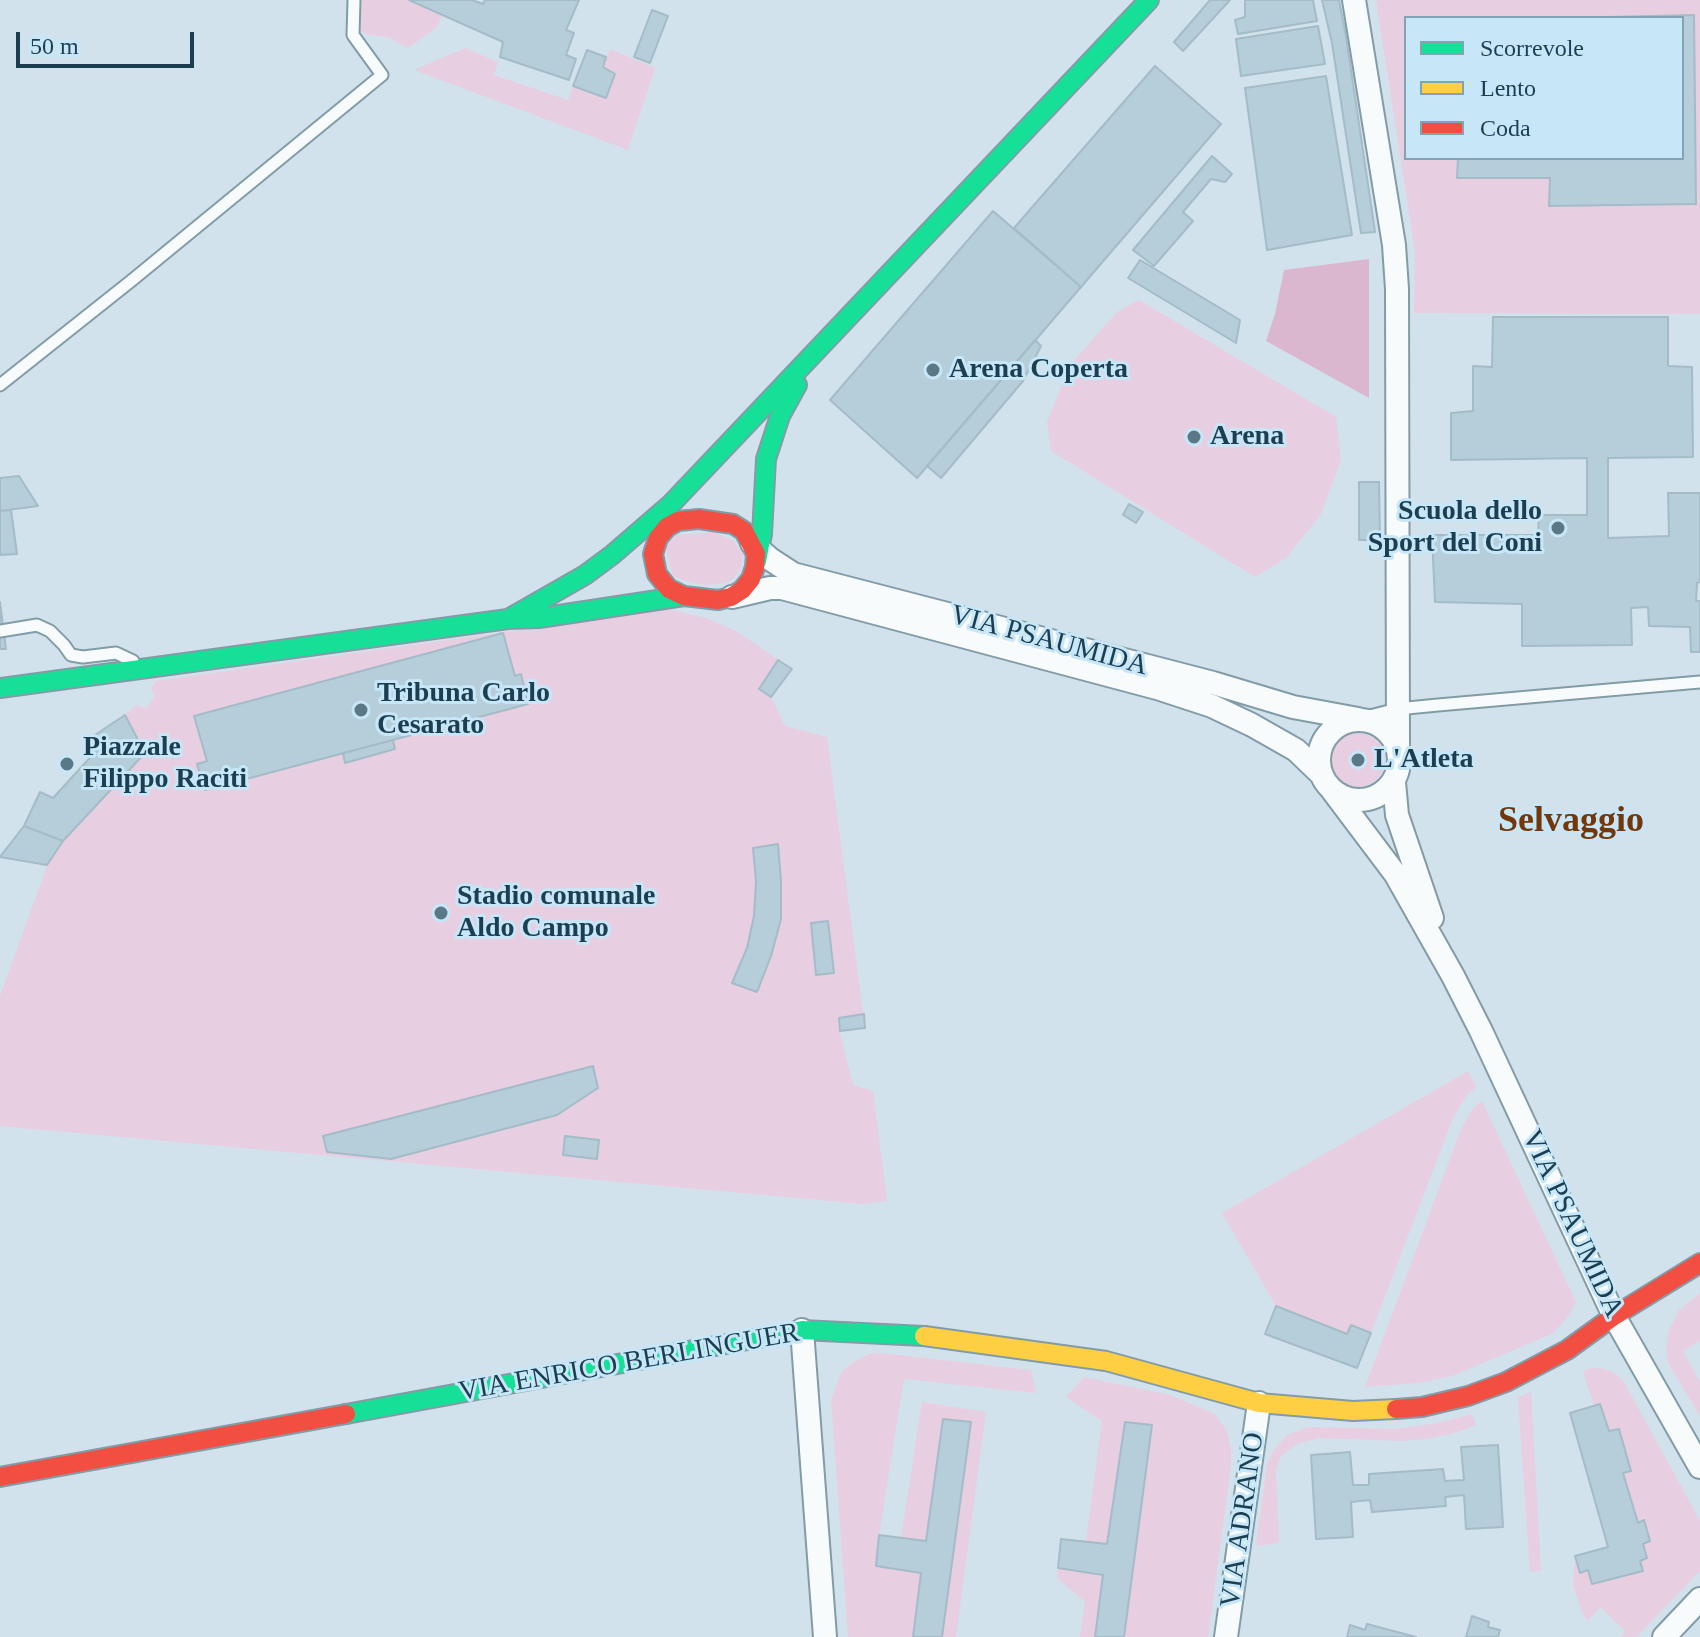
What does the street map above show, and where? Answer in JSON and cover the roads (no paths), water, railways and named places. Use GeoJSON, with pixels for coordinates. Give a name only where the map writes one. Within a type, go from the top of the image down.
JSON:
{"type":"FeatureCollection","features":[{"type":"Feature","properties":{"kind":"main road"},"geometry":{"type":"LineString","coordinates":[[508,619],[585,575],[662,523],[816,352],[1149,0]]}},
{"type":"Feature","properties":{"kind":"main road"},"geometry":{"type":"LineString","coordinates":[[0,688],[508,619],[539,618],[684,596],[718,600],[731,597],[751,579],[766,459],[780,416],[816,352]]}},
{"type":"Feature","properties":{"kind":"main road"},"geometry":{"type":"LineString","coordinates":[[662,523],[699,519],[733,524],[744,531],[755,553]]}},
{"type":"Feature","properties":{"kind":"main road"},"geometry":{"type":"LineString","coordinates":[[662,523],[653,554],[657,574],[669,589],[684,596]]}},
{"type":"Feature","properties":{"kind":"main road","name":"VIA ENRICO BERLINGUER"},"geometry":{"type":"LineString","coordinates":[[0,1477],[802,1330],[923,1336],[1106,1361],[1259,1403],[1353,1411],[1422,1407],[1468,1396],[1506,1382],[1567,1350],[1614,1316],[1700,1263]]}},
{"type":"Feature","properties":{"kind":"street"},"geometry":{"type":"LineString","coordinates":[[1354,0],[1394,245],[1397,289],[1397,709],[1400,759],[1394,782],[1386,791],[1365,800],[1341,796],[1327,782],[1319,765],[1323,743],[1329,733],[1347,721],[1371,721],[1391,735],[1398,747]]}},
{"type":"Feature","properties":{"kind":"street","name":"VIA PSAUMIDA"},"geometry":{"type":"LineString","coordinates":[[755,553],[793,574],[1213,683],[1293,707],[1358,719]]}},
{"type":"Feature","properties":{"kind":"street","name":"VIA PSAUMIDA"},"geometry":{"type":"LineString","coordinates":[[731,597],[782,588],[1157,688],[1212,706],[1296,750],[1327,782],[1396,875],[1453,976],[1614,1316],[1700,1467]]}},
{"type":"Feature","properties":{"kind":"street"},"geometry":{"type":"LineString","coordinates":[[1394,782],[1397,815],[1453,976]]}},
{"type":"Feature","properties":{"kind":"street"},"geometry":{"type":"LineString","coordinates":[[802,1330],[825,1637]]}},
{"type":"Feature","properties":{"kind":"street","name":"VIA ADRANO"},"geometry":{"type":"LineString","coordinates":[[1226,1637],[1259,1403]]}},
{"type":"Feature","properties":{"kind":"street"},"geometry":{"type":"LineString","coordinates":[[1664,1637],[1700,1599]]}},
{"type":"Feature","properties":{"kind":"lane"},"geometry":{"type":"LineString","coordinates":[[0,385],[382,75],[353,35],[354,0]]}},
{"type":"Feature","properties":{"kind":"lane"},"geometry":{"type":"LineString","coordinates":[[0,631],[37,625],[50,631],[71,655],[83,657],[116,653],[145,667]]}},
{"type":"Feature","properties":{"kind":"lane"},"geometry":{"type":"LineString","coordinates":[[1358,719],[1397,709],[1700,682]]}},
{"type":"Feature","properties":{"kind":"place","name":"Arena Coperta"},"geometry":{"type":"Point","coordinates":[933,370]}},
{"type":"Feature","properties":{"kind":"place","name":"Arena"},"geometry":{"type":"Point","coordinates":[1194,437]}},
{"type":"Feature","properties":{"kind":"place","name":"Scuola dello Sport del Coni"},"geometry":{"type":"Point","coordinates":[1558,528]}},
{"type":"Feature","properties":{"kind":"place","name":"Tribuna Carlo Cesarato"},"geometry":{"type":"Point","coordinates":[361,710]}},
{"type":"Feature","properties":{"kind":"place","name":"L'Atleta"},"geometry":{"type":"Point","coordinates":[1358,760]}},
{"type":"Feature","properties":{"kind":"place","name":"Piazzale Filippo Raciti"},"geometry":{"type":"Point","coordinates":[67,764]}},
{"type":"Feature","properties":{"kind":"place","name":"Stadio comunale Aldo Campo"},"geometry":{"type":"Point","coordinates":[441,913]}},
{"type":"Feature","properties":{"kind":"district","name":"Selvaggio"},"geometry":{"type":"Point","coordinates":[1571,822]}}]}
